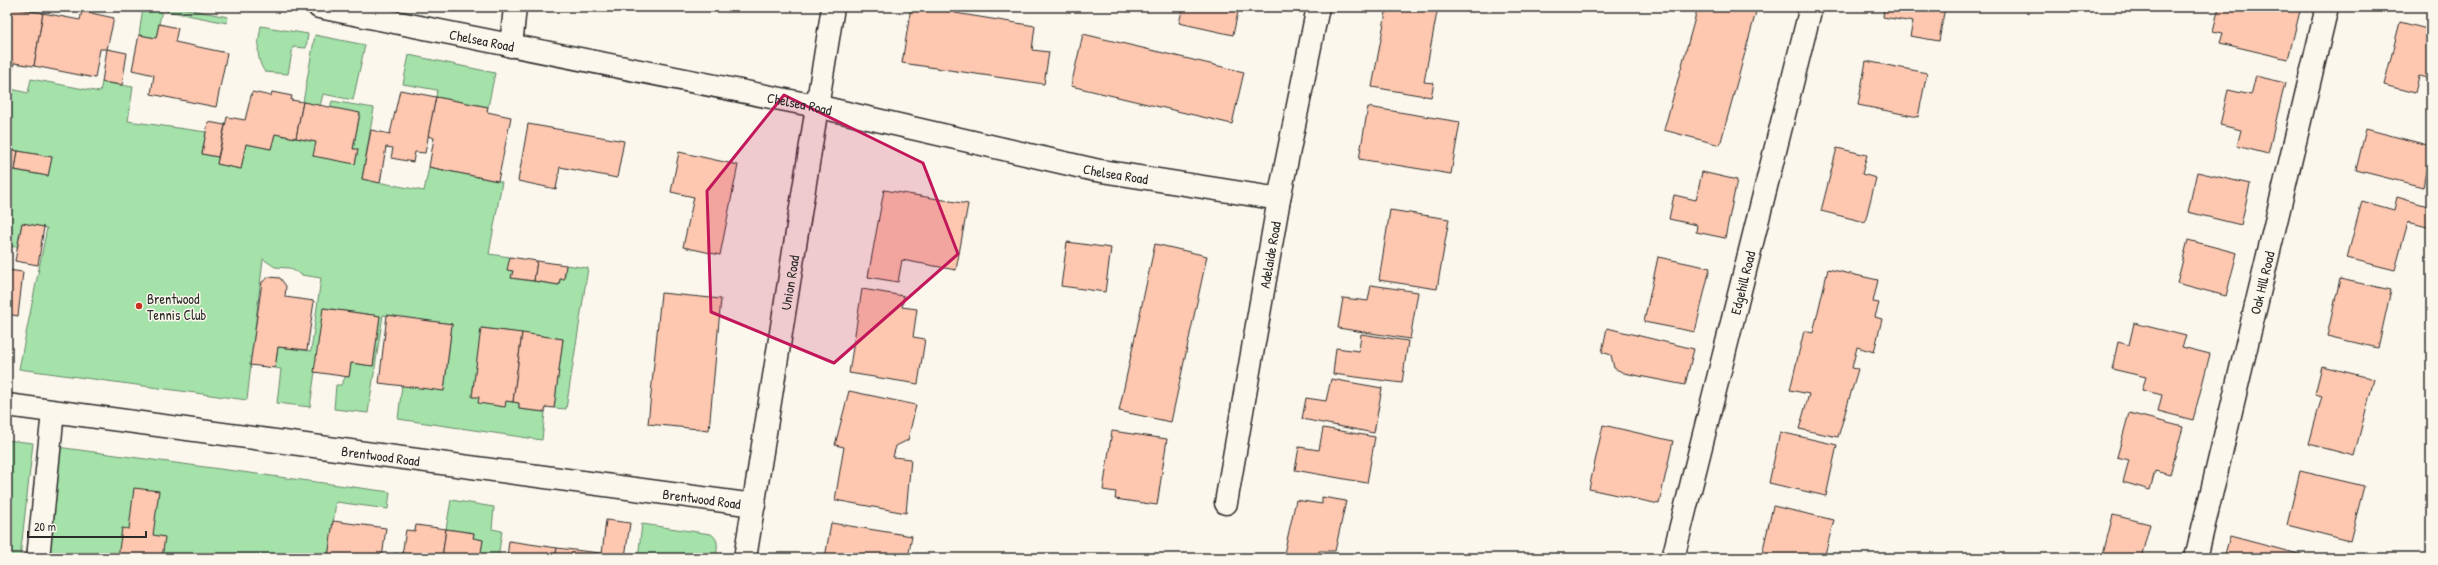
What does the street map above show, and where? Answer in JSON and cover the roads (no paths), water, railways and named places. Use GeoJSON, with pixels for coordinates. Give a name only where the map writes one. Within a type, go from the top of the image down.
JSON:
{"type":"FeatureCollection","features":[{"type":"Feature","properties":{"kind":"street","name":"Chelsea Road"},"geometry":{"type":"LineString","coordinates":[[319,7],[816,106],[1095,170],[1279,199]]}},
{"type":"Feature","properties":{"kind":"street"},"geometry":{"type":"LineString","coordinates":[[511,46],[515,7]]}},
{"type":"Feature","properties":{"kind":"street","name":"Union Road"},"geometry":{"type":"LineString","coordinates":[[745,558],[832,7]]}},
{"type":"Feature","properties":{"kind":"street","name":"Adelaide Road"},"geometry":{"type":"LineString","coordinates":[[1226,503],[1279,199],[1318,7]]}},
{"type":"Feature","properties":{"kind":"street","name":"Edgehill Road"},"geometry":{"type":"LineString","coordinates":[[1673,558],[1811,7]]}},
{"type":"Feature","properties":{"kind":"street","name":"Oak Hill Road"},"geometry":{"type":"LineString","coordinates":[[2196,558],[2327,7]]}},
{"type":"Feature","properties":{"kind":"street","name":"Brentwood Road"},"geometry":{"type":"LineString","coordinates":[[7,405],[754,505]]}},
{"type":"Feature","properties":{"kind":"street"},"geometry":{"type":"LineString","coordinates":[[38,558],[53,412]]}},
{"type":"Feature","properties":{"kind":"place","name":"Brentwood Tennis Club"},"geometry":{"type":"Point","coordinates":[139,306]}}]}
